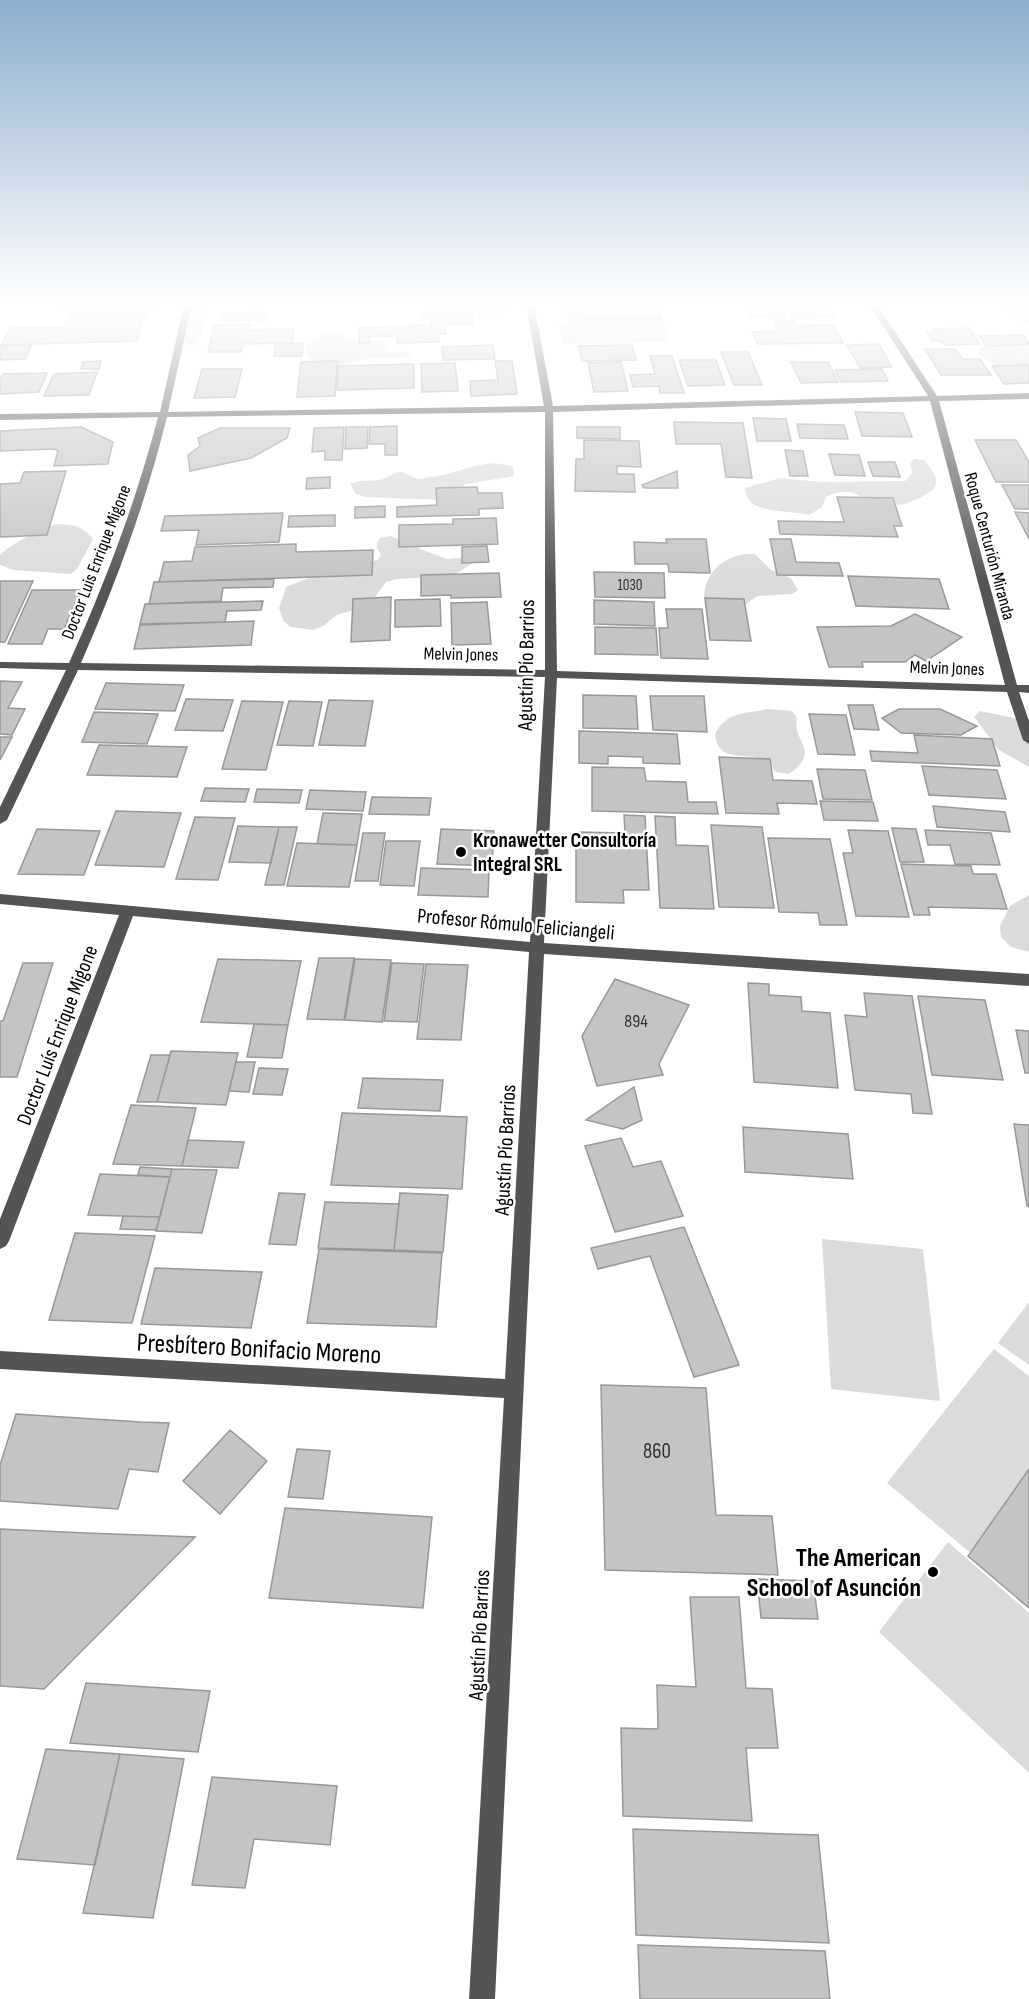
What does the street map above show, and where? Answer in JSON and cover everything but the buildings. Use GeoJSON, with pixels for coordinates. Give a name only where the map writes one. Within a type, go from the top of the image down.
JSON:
{"type":"FeatureCollection","features":[{"type":"Feature","properties":{"kind":"street","name":"Doctor Luis Enrique Migone"},"geometry":{"type":"LineString","coordinates":[[0,820],[74,667],[134,517],[168,397]]}},
{"type":"Feature","properties":{"kind":"street","name":"Agustín Pío Barrios"},"geometry":{"type":"LineString","coordinates":[[482,1999],[551,674],[549,409],[547,397]]}},
{"type":"Feature","properties":{"kind":"street"},"geometry":{"type":"LineString","coordinates":[[0,417],[549,409],[968,397]]}},
{"type":"Feature","properties":{"kind":"street","name":"Roque Centurión Miranda"},"geometry":{"type":"LineString","coordinates":[[934,398],[1012,688],[1029,740]]}},
{"type":"Feature","properties":{"kind":"street","name":"Melvin Jones"},"geometry":{"type":"LineString","coordinates":[[0,665],[551,674],[1029,689]]}},
{"type":"Feature","properties":{"kind":"street","name":"Profesor Rómulo Feliciangeli"},"geometry":{"type":"LineString","coordinates":[[0,899],[538,948],[1029,980]]}},
{"type":"Feature","properties":{"kind":"street","name":"Doctor Luís Enrique Migone"},"geometry":{"type":"LineString","coordinates":[[0,1241],[127,912]]}},
{"type":"Feature","properties":{"kind":"street","name":"Presbítero Bonifacio Moreno"},"geometry":{"type":"LineString","coordinates":[[0,1360],[514,1389]]}},
{"type":"Feature","properties":{"kind":"shaded area"},"geometry":{"type":"Polygon","coordinates":[[[914,459],[924,460],[928,464],[934,473],[936,482],[927,494],[906,503],[894,505],[879,503],[852,493],[840,492],[826,497],[822,507],[809,515],[760,507],[747,497],[745,488],[780,478],[822,482],[905,481],[913,473],[910,464],[914,459]]]}},
{"type":"Feature","properties":{"kind":"shaded area"},"geometry":{"type":"Polygon","coordinates":[[[493,463],[513,466],[514,476],[466,484],[441,500],[366,497],[356,494],[350,484],[382,479],[399,472],[419,478],[434,477],[493,463]]]}},
{"type":"Feature","properties":{"kind":"shaded area"},"geometry":{"type":"Polygon","coordinates":[[[58,524],[78,527],[86,531],[93,539],[77,569],[71,574],[14,570],[0,565],[0,555],[4,551],[36,532],[58,524]]]}},
{"type":"Feature","properties":{"kind":"shaded area"},"geometry":{"type":"Polygon","coordinates":[[[390,536],[417,544],[420,549],[447,559],[469,557],[473,563],[449,576],[397,579],[386,582],[369,605],[337,615],[323,626],[313,630],[291,627],[284,622],[279,608],[286,587],[331,569],[378,560],[381,554],[377,546],[378,540],[390,536]]]}},
{"type":"Feature","properties":{"kind":"shaded area"},"geometry":{"type":"Polygon","coordinates":[[[755,554],[771,570],[791,578],[798,590],[792,594],[757,596],[744,606],[724,608],[704,598],[707,582],[715,569],[735,556],[755,554]]]}},
{"type":"Feature","properties":{"kind":"shaded area"},"geometry":{"type":"Polygon","coordinates":[[[767,709],[792,711],[797,718],[796,727],[804,746],[804,759],[789,774],[775,772],[769,763],[761,759],[724,752],[718,745],[715,734],[730,717],[767,709]]]}},
{"type":"Feature","properties":{"kind":"shaded area"},"geometry":{"type":"Polygon","coordinates":[[[980,711],[1029,721],[1029,767],[999,750],[974,717],[980,711]]]}},
{"type":"Feature","properties":{"kind":"shaded area"},"geometry":{"type":"Polygon","coordinates":[[[1029,895],[1029,952],[1011,947],[1001,937],[1000,926],[1010,906],[1029,895]]]}},
{"type":"Feature","properties":{"kind":"shaded area"},"geometry":{"type":"Polygon","coordinates":[[[822,1239],[923,1249],[940,1401],[831,1389],[822,1239]]]}},
{"type":"Feature","properties":{"kind":"shaded area"},"geometry":{"type":"Polygon","coordinates":[[[1029,1302],[1029,1365],[998,1343],[1029,1302]]]}},
{"type":"Feature","properties":{"kind":"shaded area"},"geometry":{"type":"Polygon","coordinates":[[[994,1349],[1029,1376],[1029,1520],[992,1571],[887,1483],[994,1349]]]}},
{"type":"Feature","properties":{"kind":"shaded area"},"geometry":{"type":"Polygon","coordinates":[[[948,1542],[1029,1613],[1029,1773],[879,1632],[948,1542]]]}},
{"type":"Feature","properties":{"kind":"place","name":"Kronawetter Consultoría Integral SRL"},"geometry":{"type":"Point","coordinates":[461,852]}},
{"type":"Feature","properties":{"kind":"place","name":"The American School of Asunción"},"geometry":{"type":"Point","coordinates":[933,1572]}}]}
